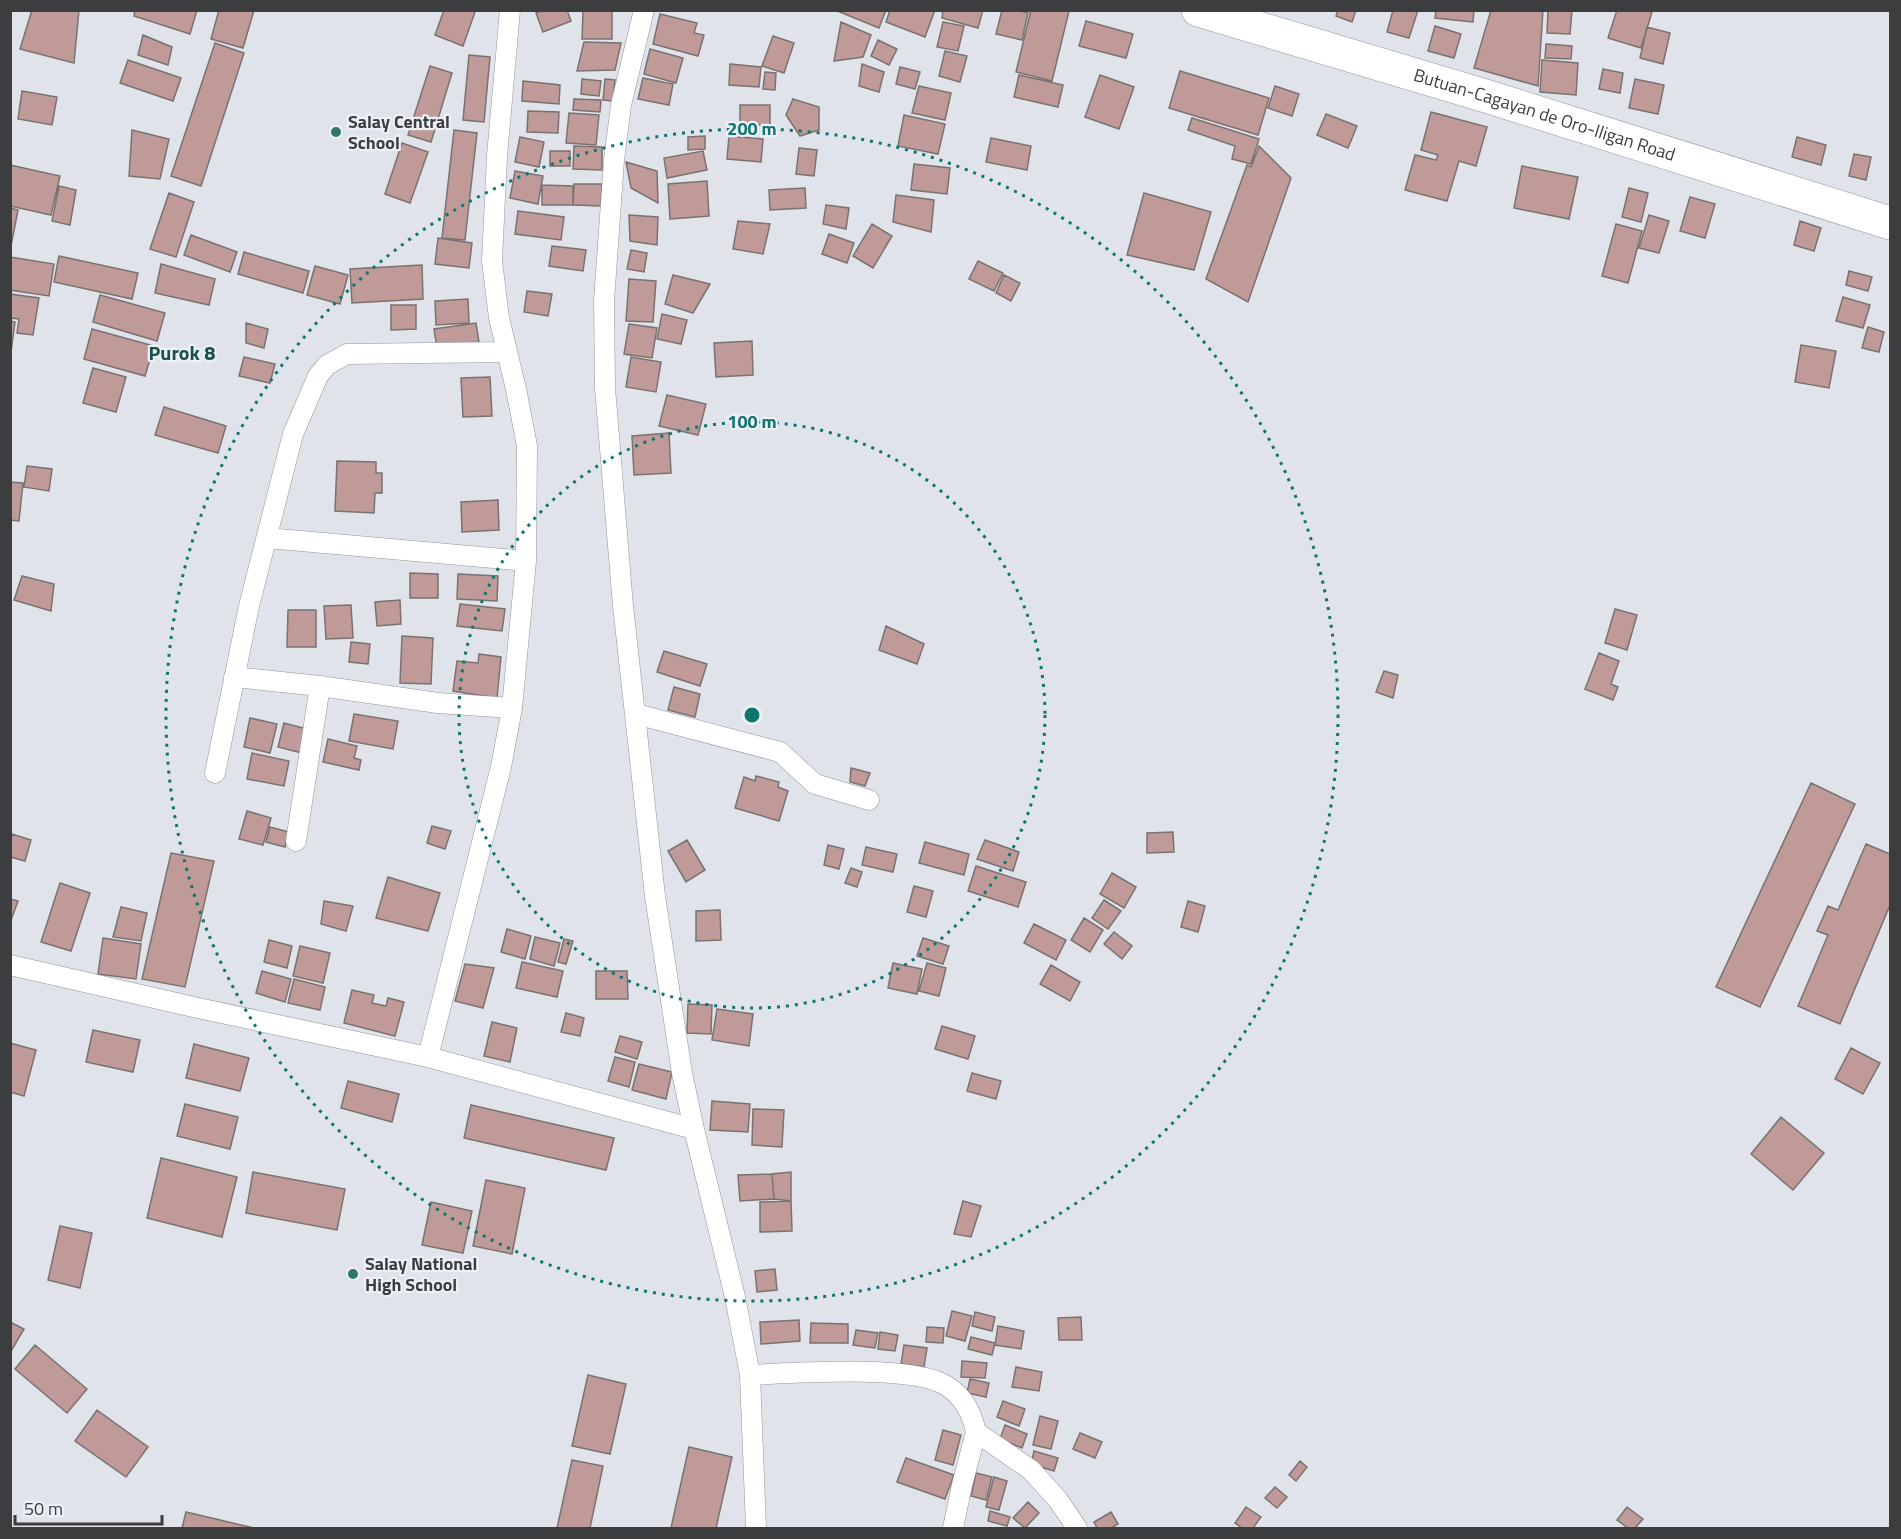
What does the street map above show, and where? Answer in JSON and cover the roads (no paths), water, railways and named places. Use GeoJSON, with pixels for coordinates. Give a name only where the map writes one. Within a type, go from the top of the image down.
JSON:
{"type":"FeatureCollection","features":[{"type":"Feature","properties":{"kind":"highway","name":"Butuan-Cagayan de Oro-Iligan Road"},"geometry":{"type":"LineString","coordinates":[[1198,10],[1489,97],[1890,223]]}},
{"type":"Feature","properties":{"kind":"street"},"geometry":{"type":"LineString","coordinates":[[428,1057],[498,777],[512,708],[526,561],[527,446],[499,318],[492,261],[497,156],[510,10]]}},
{"type":"Feature","properties":{"kind":"street"},"geometry":{"type":"LineString","coordinates":[[644,10],[621,105],[614,160],[604,301],[605,388],[623,606],[655,896],[682,1073],[735,1297],[750,1375],[756,1528]]}},
{"type":"Feature","properties":{"kind":"street"},"geometry":{"type":"LineString","coordinates":[[215,773],[249,606],[293,434],[318,376],[327,365],[347,354],[507,352]]}},
{"type":"Feature","properties":{"kind":"street"},"geometry":{"type":"LineString","coordinates":[[267,538],[526,561]]}},
{"type":"Feature","properties":{"kind":"street"},"geometry":{"type":"LineString","coordinates":[[234,677],[320,686],[438,703],[512,708]]}},
{"type":"Feature","properties":{"kind":"street"},"geometry":{"type":"LineString","coordinates":[[296,842],[320,686]]}},
{"type":"Feature","properties":{"kind":"street"},"geometry":{"type":"LineString","coordinates":[[636,714],[780,752],[815,784],[869,800]]}},
{"type":"Feature","properties":{"kind":"street"},"geometry":{"type":"LineString","coordinates":[[10,964],[198,1008],[428,1057],[694,1129]]}},
{"type":"Feature","properties":{"kind":"street"},"geometry":{"type":"LineString","coordinates":[[750,1375],[866,1372],[921,1376],[947,1386],[964,1402],[972,1414],[976,1432],[953,1528]]}},
{"type":"Feature","properties":{"kind":"street"},"geometry":{"type":"LineString","coordinates":[[976,1432],[1031,1470],[1058,1500],[1077,1528]]}},
{"type":"Feature","properties":{"kind":"place","name":"Salay Central School"},"geometry":{"type":"Point","coordinates":[336,132]}},
{"type":"Feature","properties":{"kind":"place","name":"Salay National High School"},"geometry":{"type":"Point","coordinates":[353,1274]}},
{"type":"Feature","properties":{"kind":"district","name":"Purok 8"},"geometry":{"type":"Point","coordinates":[182,353]}}]}
